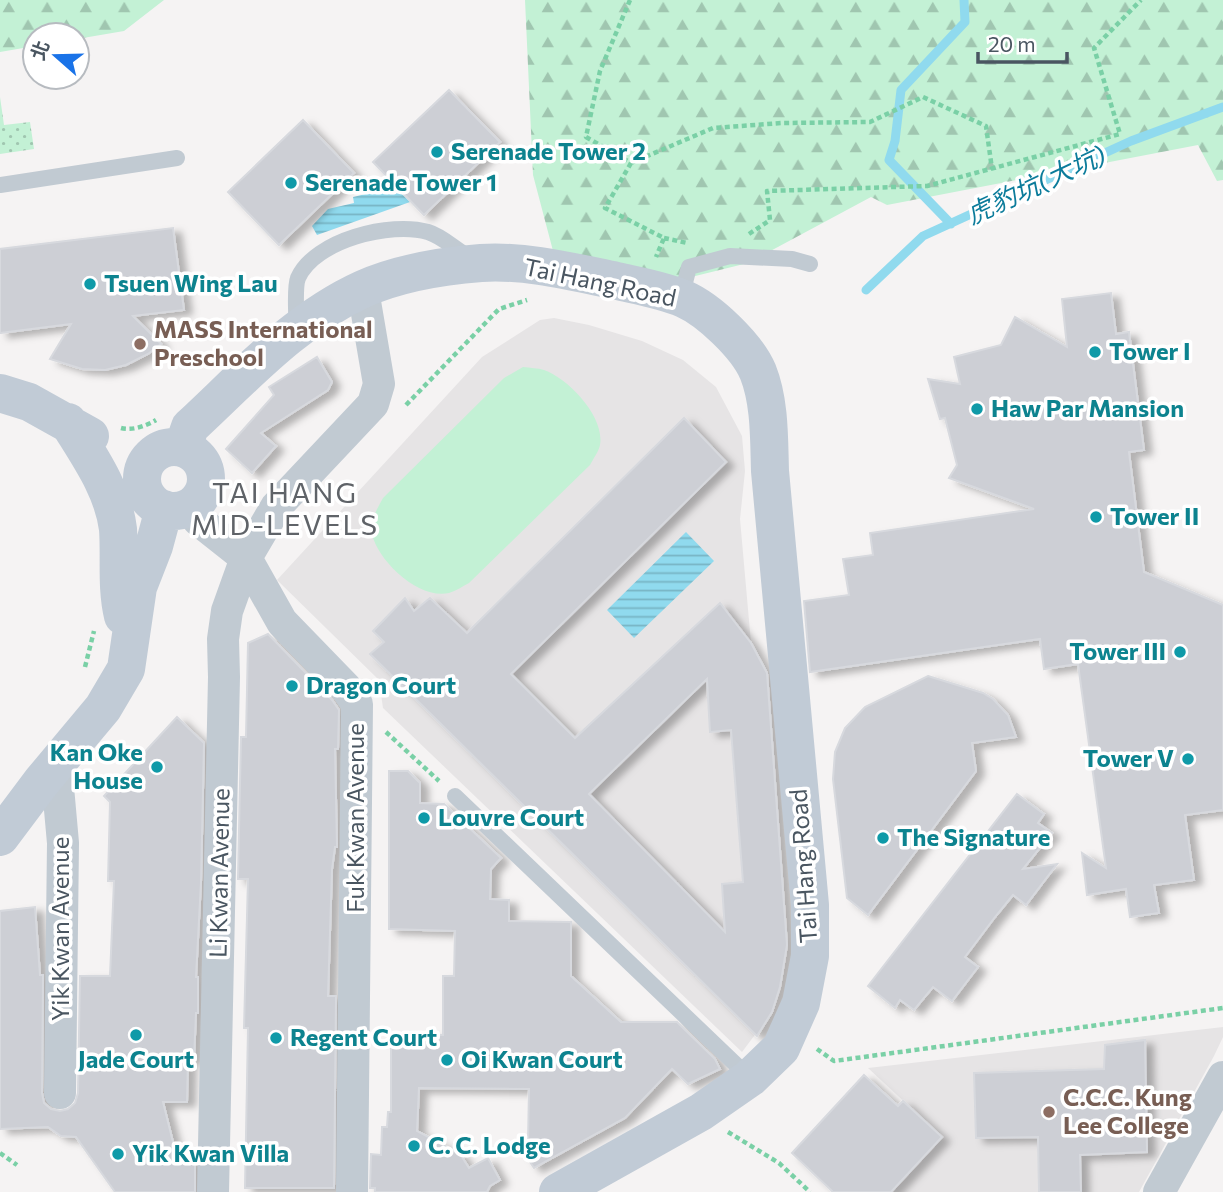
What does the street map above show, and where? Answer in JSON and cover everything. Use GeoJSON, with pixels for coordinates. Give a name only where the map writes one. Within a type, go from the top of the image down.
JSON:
{"type":"FeatureCollection","features":[{"type":"Feature","properties":{"kind":"main road","name":"Tai Hang Road"},"geometry":{"type":"LineString","coordinates":[[183,447],[190,427],[296,329],[363,290],[406,274],[482,263],[547,266],[645,287],[683,288],[726,330],[758,372],[767,413],[810,905],[810,956],[801,1003],[781,1048],[750,1078],[701,1112],[558,1192]]}},
{"type":"Feature","properties":{"kind":"main road"},"geometry":{"type":"LineString","coordinates":[[0,393],[29,402],[68,422],[125,458],[144,466]]}},
{"type":"Feature","properties":{"kind":"main road"},"geometry":{"type":"LineString","coordinates":[[68,422],[105,482],[117,528],[119,600],[130,641]]}},
{"type":"Feature","properties":{"kind":"main road"},"geometry":{"type":"LineString","coordinates":[[167,447],[183,447],[197,454],[205,468],[207,484],[200,498],[176,509],[158,508],[146,497],[141,482],[144,466],[153,453],[167,447]]}},
{"type":"Feature","properties":{"kind":"main road"},"geometry":{"type":"LineString","coordinates":[[0,837],[103,708],[126,669],[138,587],[154,546],[176,509]]}},
{"type":"Feature","properties":{"kind":"street","name":"Li Kwan Avenue"},"geometry":{"type":"LineString","coordinates":[[213,1192],[223,639],[227,611],[246,558],[276,507],[373,404],[379,384],[363,290]]}},
{"type":"Feature","properties":{"kind":"street","name":"Fuk Kwan Avenue"},"geometry":{"type":"LineString","coordinates":[[176,509],[198,520],[246,558],[282,622],[346,688],[357,704],[352,1192]]}},
{"type":"Feature","properties":{"kind":"street","name":"Yik Kwan Avenue"},"geometry":{"type":"LineString","coordinates":[[56,765],[63,843],[60,1093]]}},
{"type":"Feature","properties":{"kind":"street"},"geometry":{"type":"LineString","coordinates":[[1159,1192],[1223,1077]]}},
{"type":"Feature","properties":{"kind":"lane"},"geometry":{"type":"LineString","coordinates":[[0,185],[177,158]]}},
{"type":"Feature","properties":{"kind":"lane"},"geometry":{"type":"LineString","coordinates":[[296,329],[298,279],[315,255],[339,241],[384,231],[429,232],[482,263]]}},
{"type":"Feature","properties":{"kind":"lane"},"geometry":{"type":"LineString","coordinates":[[683,288],[689,267],[730,256],[792,259],[810,264]]}},
{"type":"Feature","properties":{"kind":"lane"},"geometry":{"type":"LineString","coordinates":[[455,796],[750,1078]]}},
{"type":"Feature","properties":{"kind":"path"},"geometry":{"type":"LineString","coordinates":[[630,0],[600,71],[586,137],[631,163]]}},
{"type":"Feature","properties":{"kind":"path"},"geometry":{"type":"LineString","coordinates":[[741,239],[770,220],[767,191],[927,186],[1120,134],[1094,48],[1141,0]]}},
{"type":"Feature","properties":{"kind":"path"},"geometry":{"type":"LineString","coordinates":[[699,246],[664,237],[605,208],[631,163],[713,128],[782,123],[870,122],[923,97],[986,125],[992,169]]}},
{"type":"Feature","properties":{"kind":"path","name":"Tai Hang Road"},"geometry":{"type":"LineString","coordinates":[[664,237],[653,266],[683,288]]}},
{"type":"Feature","properties":{"kind":"path"},"geometry":{"type":"LineString","coordinates":[[383,729],[455,796]]}},
{"type":"Feature","properties":{"kind":"path"},"geometry":{"type":"LineString","coordinates":[[808,1042],[834,1061],[1223,1008]]}},
{"type":"Feature","properties":{"kind":"path"},"geometry":{"type":"LineString","coordinates":[[726,1130],[779,1163],[810,1192]]}},
{"type":"Feature","properties":{"kind":"path"},"geometry":{"type":"LineString","coordinates":[[0,1153],[17,1165]]}},
{"type":"Feature","properties":{"kind":"shaded area"},"geometry":{"type":"Polygon","coordinates":[[[554,318],[642,341],[683,360],[716,387],[742,436],[745,471],[740,519],[751,643],[762,664],[769,691],[787,945],[780,987],[772,1012],[742,1052],[383,708],[379,680],[277,580],[482,357],[540,320],[554,318]]]}},
{"type":"Feature","properties":{"kind":"shaded area","name":"C.C.C. Kung Lee College"},"geometry":{"type":"Polygon","coordinates":[[[1223,1027],[1223,1037],[1214,1056],[1139,1192],[891,1192],[942,1137],[868,1068],[1223,1027]]]}},
{"type":"Feature","properties":{"kind":"green space"},"geometry":{"type":"Polygon","coordinates":[[[0,0],[164,0],[124,31],[91,37],[91,21],[21,21],[21,48],[0,52],[0,0]]]}},
{"type":"Feature","properties":{"kind":"green space"},"geometry":{"type":"Polygon","coordinates":[[[525,0],[1223,0],[1223,180],[1217,181],[1198,145],[887,205],[871,197],[748,263],[667,283],[557,266],[533,175],[525,0]]]}},
{"type":"Feature","properties":{"kind":"green space"},"geometry":{"type":"Polygon","coordinates":[[[0,97],[4,125],[30,122],[34,149],[0,154],[0,97]]]}},
{"type":"Feature","properties":{"kind":"green space"},"geometry":{"type":"Polygon","coordinates":[[[523,367],[542,369],[574,390],[597,423],[600,434],[598,450],[590,465],[469,583],[449,593],[425,591],[413,585],[382,556],[372,534],[376,511],[383,498],[504,378],[523,367]]]}},
{"type":"Feature","properties":{"kind":"water"},"geometry":{"type":"Polygon","coordinates":[[[395,187],[410,202],[317,235],[312,226],[328,209],[354,203],[353,197],[395,187]]]}},
{"type":"Feature","properties":{"kind":"water"},"geometry":{"type":"Polygon","coordinates":[[[686,532],[714,561],[634,638],[607,610],[686,532]]]}},
{"type":"Feature","properties":{"kind":"building","name":"Serenade Tower 2"},"geometry":{"type":"Polygon","coordinates":[[[449,90],[500,142],[424,215],[373,162],[449,90]]]}},
{"type":"Feature","properties":{"kind":"building","name":"Serenade Tower 1"},"geometry":{"type":"Polygon","coordinates":[[[303,120],[354,173],[279,245],[228,192],[303,120]]]}},
{"type":"Feature","properties":{"kind":"building","name":"Tsuen Wing Lau"},"geometry":{"type":"Polygon","coordinates":[[[173,228],[184,310],[133,316],[161,344],[148,354],[126,365],[105,370],[82,369],[50,359],[71,324],[0,333],[0,249],[173,228]]]}},
{"type":"Feature","properties":{"kind":"building"},"geometry":{"type":"Polygon","coordinates":[[[1111,293],[1116,334],[1129,332],[1144,450],[1129,452],[1144,572],[1223,605],[1223,810],[1185,815],[1194,880],[1154,885],[1159,913],[1130,917],[1126,889],[1087,895],[1082,853],[1106,868],[1078,664],[1044,669],[1040,639],[810,672],[804,601],[849,595],[843,559],[873,555],[870,533],[1034,509],[949,478],[957,465],[945,418],[940,419],[928,379],[960,384],[954,357],[1001,345],[1015,317],[1067,347],[1062,299],[1111,293]]]}},
{"type":"Feature","properties":{"kind":"building"},"geometry":{"type":"Polygon","coordinates":[[[317,357],[332,382],[328,390],[261,433],[276,446],[252,473],[226,449],[274,395],[269,387],[317,357]]]}},
{"type":"Feature","properties":{"kind":"building"},"geometry":{"type":"Polygon","coordinates":[[[684,418],[726,462],[511,674],[575,738],[720,603],[751,643],[767,673],[787,945],[780,987],[772,1012],[757,1036],[370,654],[384,642],[373,631],[405,598],[414,611],[430,598],[467,633],[684,418]],[[707,679],[589,794],[725,932],[722,884],[743,882],[731,730],[710,732],[707,679]]]}},
{"type":"Feature","properties":{"kind":"building"},"geometry":{"type":"Polygon","coordinates":[[[268,634],[339,710],[338,749],[335,749],[337,847],[332,869],[328,996],[336,996],[334,1188],[245,1188],[248,1028],[244,1028],[248,879],[238,879],[241,737],[246,737],[248,643],[268,634]]]}},
{"type":"Feature","properties":{"kind":"building","name":"The Signature"},"geometry":{"type":"Polygon","coordinates":[[[928,676],[983,693],[993,699],[1008,715],[1016,737],[972,743],[976,771],[868,915],[847,898],[833,779],[835,752],[845,728],[865,707],[928,676]]]}},
{"type":"Feature","properties":{"kind":"building"},"geometry":{"type":"Polygon","coordinates":[[[177,717],[204,743],[196,977],[198,1013],[194,1059],[188,1059],[187,1102],[163,1102],[177,1158],[195,1158],[195,1192],[115,1192],[76,1137],[61,1136],[48,1127],[0,1129],[0,911],[35,907],[40,975],[43,975],[42,1093],[44,1103],[51,1109],[68,1109],[75,1103],[78,1093],[80,976],[110,976],[114,881],[108,881],[110,802],[104,796],[177,717]]]}},
{"type":"Feature","properties":{"kind":"building"},"geometry":{"type":"Polygon","coordinates":[[[389,771],[408,771],[420,783],[420,803],[444,804],[501,858],[491,869],[490,899],[509,900],[509,921],[571,922],[571,976],[621,1022],[677,1022],[715,1059],[720,1069],[688,1084],[672,1069],[625,1118],[534,1168],[522,1150],[528,1143],[529,1089],[419,1088],[417,1131],[460,1154],[469,1168],[488,1158],[500,1180],[490,1186],[487,1192],[375,1192],[375,1188],[370,1188],[371,1154],[381,1155],[382,1127],[387,1127],[388,1112],[391,1112],[391,1035],[443,1035],[443,976],[454,976],[455,931],[389,929],[389,771]]]}},
{"type":"Feature","properties":{"kind":"building"},"geometry":{"type":"Polygon","coordinates":[[[1017,794],[1044,814],[1038,823],[1052,833],[1023,869],[1057,864],[1026,905],[1013,895],[995,917],[965,957],[978,967],[952,1001],[933,987],[914,1010],[900,1000],[895,1008],[868,986],[1017,794]]]}},
{"type":"Feature","properties":{"kind":"building"},"geometry":{"type":"Polygon","coordinates":[[[1145,1040],[1147,1152],[1080,1155],[1081,1192],[1039,1192],[1038,1137],[976,1138],[974,1073],[1104,1069],[1105,1045],[1145,1040]]]}},
{"type":"Feature","properties":{"kind":"building"},"geometry":{"type":"Polygon","coordinates":[[[864,1075],[898,1106],[903,1101],[942,1137],[891,1192],[833,1192],[792,1153],[864,1075]]]}},
{"type":"Feature","properties":{"kind":"waterway"},"geometry":{"type":"LineString","coordinates":[[951,224],[889,160],[895,141],[901,90],[965,22],[964,0]]}},
{"type":"Feature","properties":{"kind":"waterway","name":"虎豹坑(大坑)"},"geometry":{"type":"LineString","coordinates":[[866,290],[923,236],[1131,141],[1223,107]]}},
{"type":"Feature","properties":{"kind":"place","name":"Serenade Tower 2"},"geometry":{"type":"Point","coordinates":[437,152]}},
{"type":"Feature","properties":{"kind":"place","name":"Serenade Tower 1"},"geometry":{"type":"Point","coordinates":[291,183]}},
{"type":"Feature","properties":{"kind":"place","name":"Tsuen Wing Lau"},"geometry":{"type":"Point","coordinates":[90,284]}},
{"type":"Feature","properties":{"kind":"place","name":"MASS International Preschool"},"geometry":{"type":"Point","coordinates":[140,344]}},
{"type":"Feature","properties":{"kind":"place","name":"Tower I"},"geometry":{"type":"Point","coordinates":[1095,352]}},
{"type":"Feature","properties":{"kind":"place","name":"Haw Par Mansion"},"geometry":{"type":"Point","coordinates":[977,409]}},
{"type":"Feature","properties":{"kind":"place","name":"Tower II"},"geometry":{"type":"Point","coordinates":[1096,517]}},
{"type":"Feature","properties":{"kind":"place","name":"Tower III"},"geometry":{"type":"Point","coordinates":[1180,652]}},
{"type":"Feature","properties":{"kind":"place","name":"Dragon Court"},"geometry":{"type":"Point","coordinates":[292,686]}},
{"type":"Feature","properties":{"kind":"place","name":"Tower V"},"geometry":{"type":"Point","coordinates":[1188,759]}},
{"type":"Feature","properties":{"kind":"place","name":"Kan Oke House"},"geometry":{"type":"Point","coordinates":[157,767]}},
{"type":"Feature","properties":{"kind":"place","name":"Louvre Court"},"geometry":{"type":"Point","coordinates":[424,818]}},
{"type":"Feature","properties":{"kind":"place","name":"The Signature"},"geometry":{"type":"Point","coordinates":[883,838]}},
{"type":"Feature","properties":{"kind":"place","name":"Jade Court"},"geometry":{"type":"Point","coordinates":[136,1035]}},
{"type":"Feature","properties":{"kind":"place","name":"Regent Court"},"geometry":{"type":"Point","coordinates":[276,1038]}},
{"type":"Feature","properties":{"kind":"place","name":"Oi Kwan Court"},"geometry":{"type":"Point","coordinates":[447,1060]}},
{"type":"Feature","properties":{"kind":"place","name":"C.C.C. Kung Lee College"},"geometry":{"type":"Point","coordinates":[1049,1112]}},
{"type":"Feature","properties":{"kind":"place","name":"C. C. Lodge"},"geometry":{"type":"Point","coordinates":[414,1146]}},
{"type":"Feature","properties":{"kind":"place","name":"Yik Kwan Villa"},"geometry":{"type":"Point","coordinates":[118,1154]}},
{"type":"Feature","properties":{"kind":"district","name":"TAI HANG MID-LEVELS"},"geometry":{"type":"Point","coordinates":[285,509]}}]}
